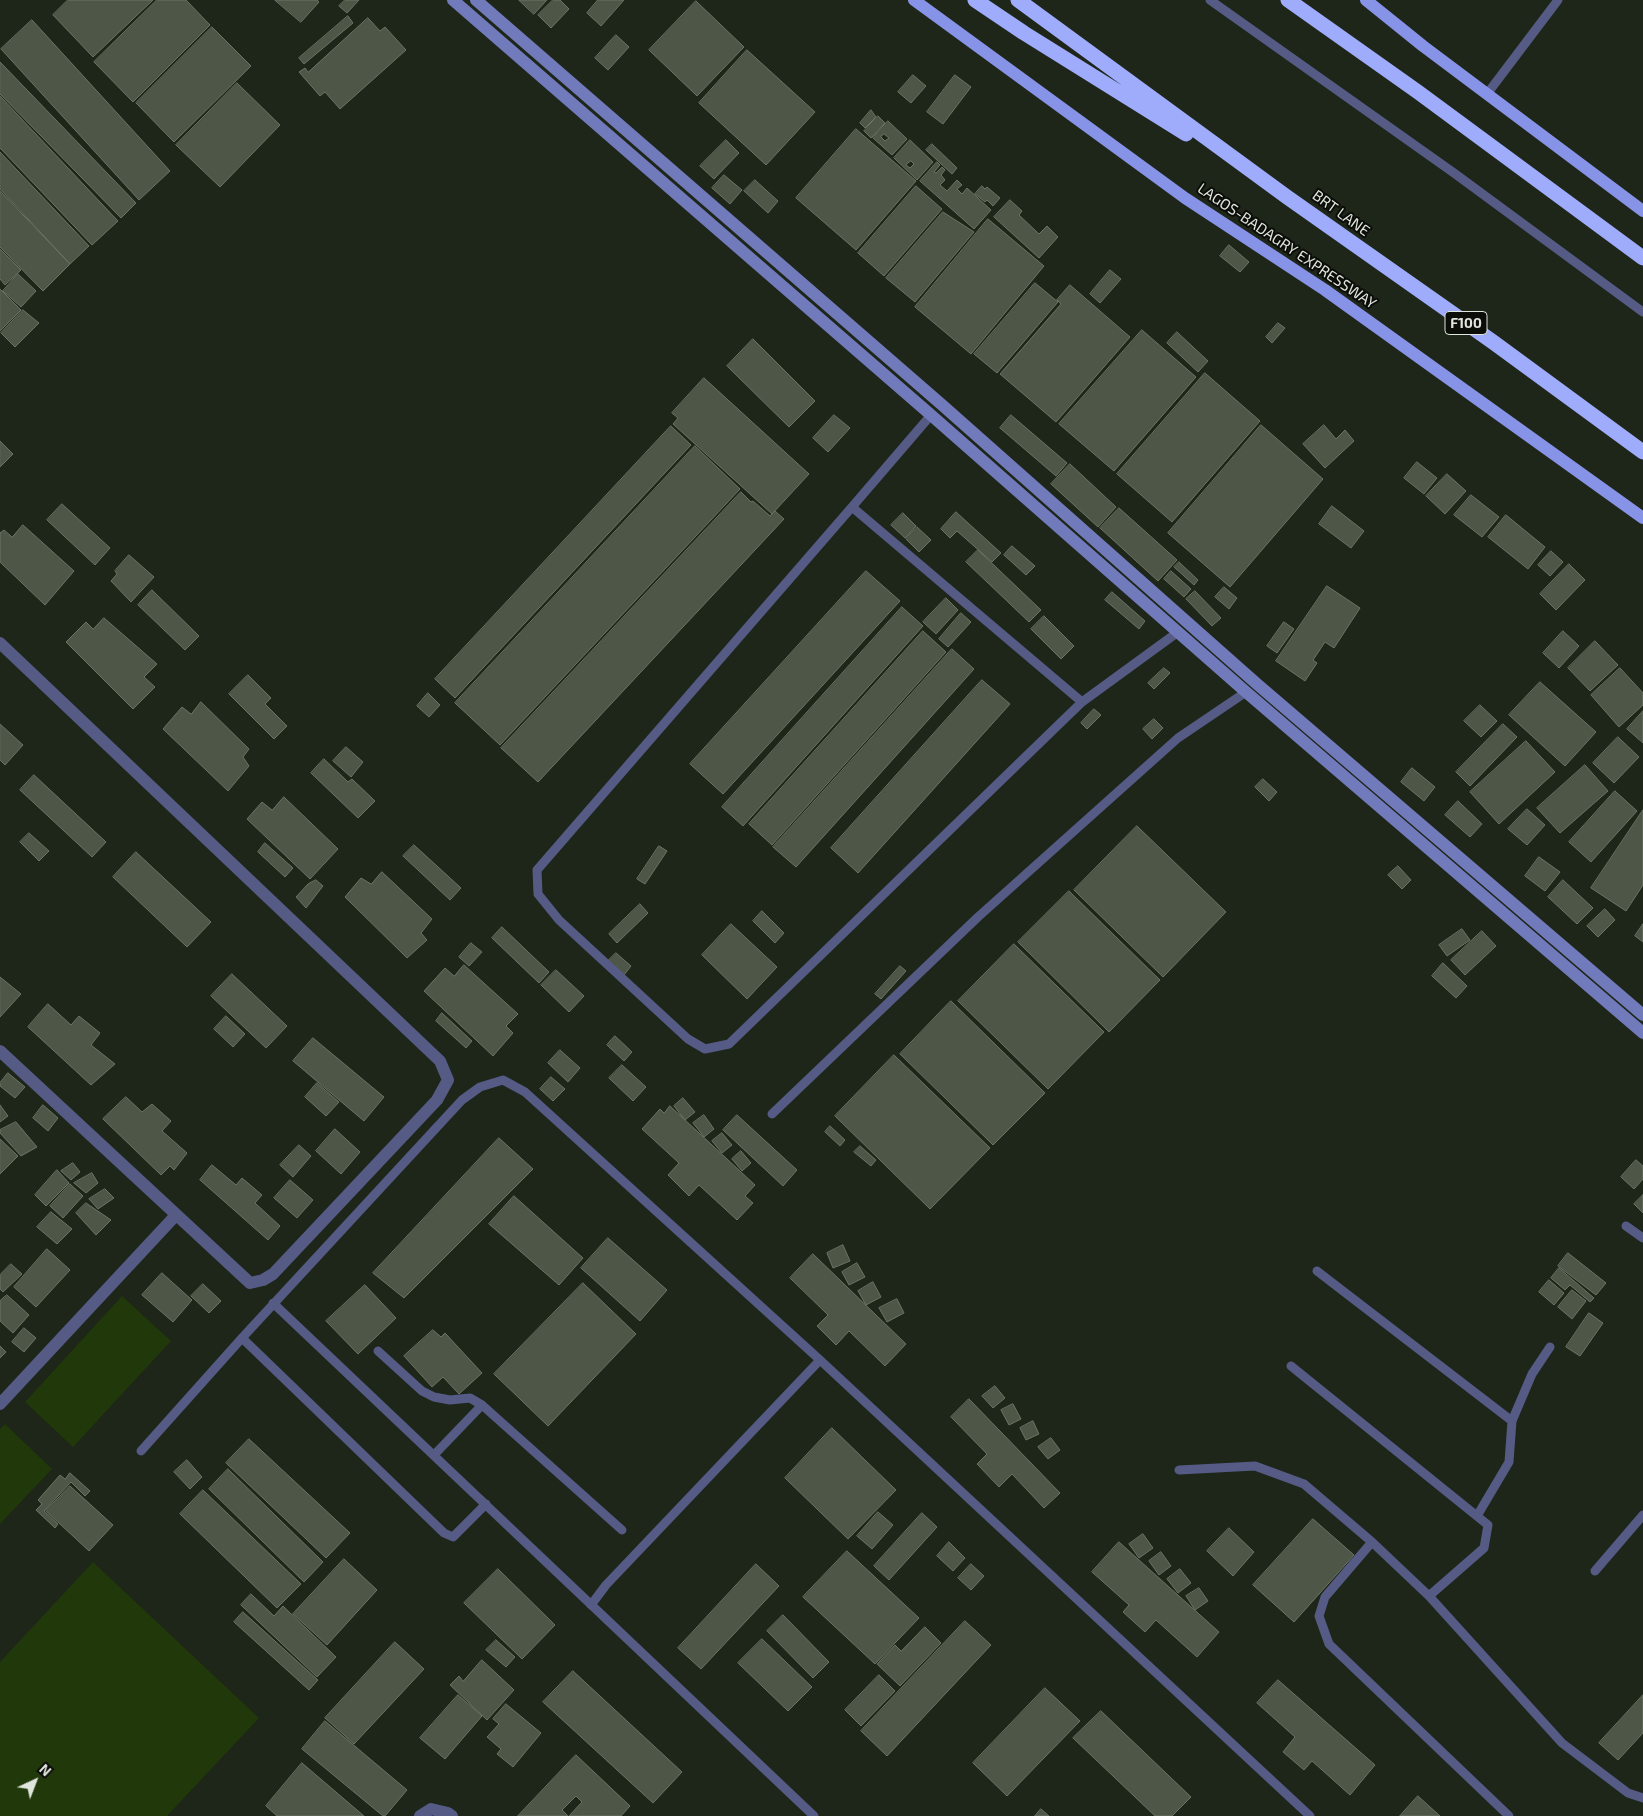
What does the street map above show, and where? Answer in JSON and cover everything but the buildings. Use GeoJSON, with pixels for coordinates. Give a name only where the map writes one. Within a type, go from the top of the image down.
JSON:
{"type":"FeatureCollection","features":[{"type":"Feature","properties":{"kind":"highway"},"geometry":{"type":"LineString","coordinates":[[975,0],[1024,33],[1288,197]]}},
{"type":"Feature","properties":{"kind":"highway","name":"F100"},"geometry":{"type":"LineString","coordinates":[[1018,0],[1643,452]]}},
{"type":"Feature","properties":{"kind":"highway"},"geometry":{"type":"LineString","coordinates":[[1288,0],[1418,92],[1643,258]]}},
{"type":"Feature","properties":{"kind":"highway"},"geometry":{"type":"LineString","coordinates":[[1305,0],[1418,92]]}},
{"type":"Feature","properties":{"kind":"main road"},"geometry":{"type":"LineString","coordinates":[[453,0],[931,415],[1246,692],[1643,1033]]}},
{"type":"Feature","properties":{"kind":"main road"},"geometry":{"type":"LineString","coordinates":[[476,0],[1257,684],[1643,1015]]}},
{"type":"Feature","properties":{"kind":"main road","name":"LAGOS-BADAGRY EXPRESSWAY"},"geometry":{"type":"LineString","coordinates":[[914,0],[1185,198],[1326,290],[1643,518]]}},
{"type":"Feature","properties":{"kind":"main road"},"geometry":{"type":"LineString","coordinates":[[1366,0],[1643,211]]}},
{"type":"Feature","properties":{"kind":"street"},"geometry":{"type":"LineString","coordinates":[[0,643],[440,1061],[448,1080],[437,1100],[273,1274],[263,1280],[250,1283],[0,1051]]}},
{"type":"Feature","properties":{"kind":"street"},"geometry":{"type":"LineString","coordinates":[[0,1404],[176,1215]]}},
{"type":"Feature","properties":{"kind":"street"},"geometry":{"type":"LineString","coordinates":[[420,1816],[431,1810],[448,1812],[452,1816]]}},
{"type":"Feature","properties":{"kind":"lane","name":"BRT LANE"},"geometry":{"type":"LineString","coordinates":[[1025,0],[1196,126],[1643,446]]}},
{"type":"Feature","properties":{"kind":"lane"},"geometry":{"type":"LineString","coordinates":[[1210,0],[1454,173],[1643,312]]}},
{"type":"Feature","properties":{"kind":"lane"},"geometry":{"type":"LineString","coordinates":[[1487,94],[1558,0]]}},
{"type":"Feature","properties":{"kind":"lane"},"geometry":{"type":"LineString","coordinates":[[931,415],[536,870],[538,894],[560,920],[688,1039],[705,1048],[729,1044],[1082,702],[1178,632]]}},
{"type":"Feature","properties":{"kind":"lane"},"geometry":{"type":"LineString","coordinates":[[852,507],[1082,702]]}},
{"type":"Feature","properties":{"kind":"lane"},"geometry":{"type":"LineString","coordinates":[[772,1114],[978,917],[1178,738],[1246,692]]}},
{"type":"Feature","properties":{"kind":"lane"},"geometry":{"type":"LineString","coordinates":[[141,1451],[273,1304],[462,1100],[480,1087],[503,1080],[525,1092],[820,1360],[1310,1816]]}},
{"type":"Feature","properties":{"kind":"lane"},"geometry":{"type":"LineString","coordinates":[[1626,1226],[1643,1238]]}},
{"type":"Feature","properties":{"kind":"lane"},"geometry":{"type":"LineString","coordinates":[[1317,1271],[1512,1421]]}},
{"type":"Feature","properties":{"kind":"lane"},"geometry":{"type":"LineString","coordinates":[[273,1304],[434,1454],[814,1816]]}},
{"type":"Feature","properties":{"kind":"lane"},"geometry":{"type":"LineString","coordinates":[[242,1338],[444,1534],[453,1537],[486,1504]]}},
{"type":"Feature","properties":{"kind":"lane"},"geometry":{"type":"LineString","coordinates":[[1477,1516],[1509,1462],[1512,1421],[1532,1374],[1550,1346]]}},
{"type":"Feature","properties":{"kind":"lane"},"geometry":{"type":"LineString","coordinates":[[378,1351],[422,1391],[434,1397],[450,1400],[470,1398],[482,1405],[622,1530]]}},
{"type":"Feature","properties":{"kind":"lane"},"geometry":{"type":"LineString","coordinates":[[591,1605],[606,1586],[820,1360]]}},
{"type":"Feature","properties":{"kind":"lane"},"geometry":{"type":"LineString","coordinates":[[1291,1366],[1488,1525],[1484,1548],[1429,1596]]}},
{"type":"Feature","properties":{"kind":"lane"},"geometry":{"type":"LineString","coordinates":[[434,1454],[482,1405]]}},
{"type":"Feature","properties":{"kind":"lane"},"geometry":{"type":"LineString","coordinates":[[1179,1470],[1255,1466],[1304,1484],[1372,1542],[1429,1596],[1562,1743],[1628,1793],[1643,1798]]}},
{"type":"Feature","properties":{"kind":"lane"},"geometry":{"type":"LineString","coordinates":[[1595,1571],[1643,1515]]}},
{"type":"Feature","properties":{"kind":"lane"},"geometry":{"type":"LineString","coordinates":[[1372,1542],[1325,1597],[1319,1616],[1329,1644],[1509,1816]]}},
{"type":"Feature","properties":{"kind":"green space"},"geometry":{"type":"Polygon","coordinates":[[[122,1296],[171,1341],[73,1447],[25,1402],[122,1296]]]}},
{"type":"Feature","properties":{"kind":"green space"},"geometry":{"type":"Polygon","coordinates":[[[5,1424],[52,1469],[0,1524],[0,1429],[5,1424]]]}},
{"type":"Feature","properties":{"kind":"green space"},"geometry":{"type":"Polygon","coordinates":[[[93,1562],[259,1718],[167,1816],[0,1816],[0,1662],[93,1562]]]}}]}
